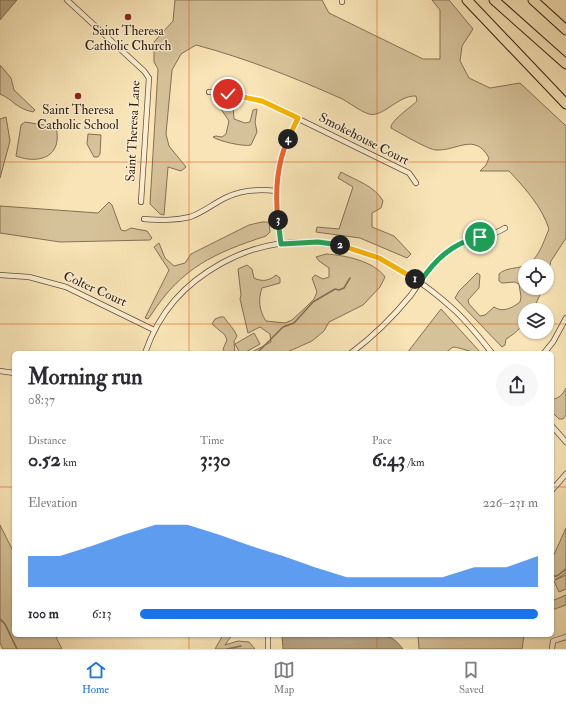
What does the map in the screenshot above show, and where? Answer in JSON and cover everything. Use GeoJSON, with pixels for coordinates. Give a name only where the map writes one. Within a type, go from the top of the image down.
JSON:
{"type":"FeatureCollection","features":[{"type":"Feature","properties":{"kind":"highway"},"geometry":{"type":"LineString","coordinates":[[468,0],[566,104]]}},
{"type":"Feature","properties":{"kind":"highway"},"geometry":{"type":"LineString","coordinates":[[494,0],[566,64]]}},
{"type":"Feature","properties":{"kind":"highway"},"geometry":{"type":"LineString","coordinates":[[534,0],[566,30]]}},
{"type":"Feature","properties":{"kind":"street","name":"Saint Theresa Lane"},"geometry":{"type":"LineString","coordinates":[[67,0],[144,71],[149,78],[141,202]]}},
{"type":"Feature","properties":{"kind":"street","name":"Smokehouse Court"},"geometry":{"type":"LineString","coordinates":[[209,92],[235,95],[262,101],[409,174],[416,183]]}},
{"type":"Feature","properties":{"kind":"street"},"geometry":{"type":"LineString","coordinates":[[281,244],[277,215],[276,191],[282,157],[298,118]]}},
{"type":"Feature","properties":{"kind":"street"},"geometry":{"type":"LineString","coordinates":[[144,219],[178,219],[192,216],[225,198],[243,192],[260,190],[276,191]]}},
{"type":"Feature","properties":{"kind":"street"},"geometry":{"type":"LineString","coordinates":[[353,351],[386,323],[433,264],[451,249],[475,238],[496,234],[505,228]]}},
{"type":"Feature","properties":{"kind":"street"},"geometry":{"type":"LineString","coordinates":[[146,351],[154,330],[171,303],[183,290],[204,274],[240,255],[253,250],[281,244],[318,242],[349,247],[379,258],[420,282],[452,307],[490,351]]}},
{"type":"Feature","properties":{"kind":"street","name":"Colter Court"},"geometry":{"type":"LineString","coordinates":[[0,275],[34,278],[66,286],[154,330]]}},
{"type":"Feature","properties":{"kind":"street"},"geometry":{"type":"LineString","coordinates":[[545,351],[566,318]]}},
{"type":"Feature","properties":{"kind":"street"},"geometry":{"type":"LineString","coordinates":[[0,371],[12,373]]}},
{"type":"Feature","properties":{"kind":"street"},"geometry":{"type":"LineString","coordinates":[[554,428],[566,442]]}},
{"type":"Feature","properties":{"kind":"street"},"geometry":{"type":"LineString","coordinates":[[554,488],[566,474]]}},
{"type":"Feature","properties":{"kind":"street"},"geometry":{"type":"LineString","coordinates":[[268,637],[268,649]]}},
{"type":"Feature","properties":{"kind":"street"},"geometry":{"type":"LineString","coordinates":[[552,649],[553,641],[566,637]]}},
{"type":"Feature","properties":{"kind":"shaded area"},"geometry":{"type":"Polygon","coordinates":[[[0,0],[17,0],[0,20],[0,0]]]}},
{"type":"Feature","properties":{"kind":"shaded area"},"geometry":{"type":"Polygon","coordinates":[[[175,0],[322,0],[329,13],[423,59],[440,59],[440,10],[432,0],[449,0],[473,29],[462,46],[460,61],[469,78],[490,88],[520,83],[566,126],[566,238],[552,259],[533,259],[539,252],[549,229],[537,205],[509,171],[480,171],[486,165],[489,158],[484,150],[478,146],[472,144],[444,150],[436,150],[391,128],[397,118],[417,101],[416,96],[403,99],[380,113],[369,114],[340,98],[287,75],[196,45],[181,54],[172,70],[166,134],[169,146],[186,167],[181,171],[168,167],[164,215],[160,214],[150,204],[158,69],[154,62],[154,42],[173,21],[175,0]]]}},
{"type":"Feature","properties":{"kind":"shaded area"},"geometry":{"type":"Polygon","coordinates":[[[0,65],[11,78],[14,90],[35,110],[33,112],[18,106],[0,94],[0,65]]]}},
{"type":"Feature","properties":{"kind":"shaded area"},"geometry":{"type":"Polygon","coordinates":[[[228,101],[233,104],[234,119],[245,123],[250,122],[253,110],[257,109],[255,122],[257,132],[251,145],[231,143],[213,137],[222,137],[226,134],[229,121],[219,106],[222,102],[228,101]]]}},
{"type":"Feature","properties":{"kind":"shaded area"},"geometry":{"type":"Polygon","coordinates":[[[6,117],[10,141],[0,178],[0,119],[6,117]]]}},
{"type":"Feature","properties":{"kind":"shaded area"},"geometry":{"type":"Polygon","coordinates":[[[25,122],[56,127],[56,145],[48,156],[25,159],[16,156],[21,125],[25,122]]]}},
{"type":"Feature","properties":{"kind":"shaded area"},"geometry":{"type":"Polygon","coordinates":[[[88,134],[101,135],[100,154],[98,157],[94,157],[87,144],[88,134]]]}},
{"type":"Feature","properties":{"kind":"shaded area"},"geometry":{"type":"Polygon","coordinates":[[[341,172],[370,187],[383,201],[381,208],[372,213],[372,227],[394,236],[411,254],[407,258],[360,238],[316,232],[317,227],[339,229],[353,187],[338,178],[341,172]]]}},
{"type":"Feature","properties":{"kind":"shaded area"},"geometry":{"type":"Polygon","coordinates":[[[109,202],[112,205],[121,230],[125,231],[131,228],[147,231],[152,238],[150,240],[60,242],[0,233],[0,206],[98,213],[109,202]]]}},
{"type":"Feature","properties":{"kind":"shaded area"},"geometry":{"type":"Polygon","coordinates":[[[269,222],[270,232],[266,236],[230,249],[200,264],[174,285],[148,319],[145,318],[169,270],[154,247],[159,243],[165,258],[174,266],[185,263],[191,254],[249,225],[269,222]]]}},
{"type":"Feature","properties":{"kind":"shaded area"},"geometry":{"type":"Polygon","coordinates":[[[326,254],[350,257],[374,267],[385,277],[380,287],[363,305],[329,322],[324,331],[312,341],[290,351],[254,351],[271,342],[270,334],[260,327],[248,333],[240,299],[241,295],[238,269],[247,265],[252,269],[254,278],[260,280],[268,280],[276,275],[280,278],[280,283],[262,288],[260,305],[266,321],[285,323],[292,320],[314,299],[317,292],[312,278],[315,275],[323,279],[329,277],[329,268],[316,257],[326,254]]]}},
{"type":"Feature","properties":{"kind":"shaded area"},"geometry":{"type":"Polygon","coordinates":[[[518,267],[518,284],[515,282],[502,283],[499,281],[499,274],[518,267]]]}},
{"type":"Feature","properties":{"kind":"shaded area"},"geometry":{"type":"Polygon","coordinates":[[[477,273],[480,275],[479,288],[468,300],[469,304],[480,316],[485,315],[494,307],[501,310],[511,308],[518,303],[518,330],[506,339],[505,345],[502,347],[455,298],[459,291],[477,273]]]}},
{"type":"Feature","properties":{"kind":"shaded area"},"geometry":{"type":"Polygon","coordinates":[[[521,295],[540,295],[536,303],[518,303],[521,295]]]}},
{"type":"Feature","properties":{"kind":"shaded area"},"geometry":{"type":"Polygon","coordinates":[[[441,309],[479,351],[470,351],[453,347],[448,351],[409,351],[441,309]]]}},
{"type":"Feature","properties":{"kind":"shaded area"},"geometry":{"type":"Polygon","coordinates":[[[224,317],[234,331],[237,336],[234,341],[235,351],[224,351],[223,349],[227,340],[225,335],[212,324],[215,319],[224,317]]]}},
{"type":"Feature","properties":{"kind":"shaded area"},"geometry":{"type":"Polygon","coordinates":[[[254,333],[260,344],[248,351],[239,351],[235,344],[254,333]]]}},
{"type":"Feature","properties":{"kind":"shaded area"},"geometry":{"type":"Polygon","coordinates":[[[566,388],[566,415],[563,419],[559,419],[554,414],[554,399],[564,392],[566,388]]]}},
{"type":"Feature","properties":{"kind":"shaded area"},"geometry":{"type":"Polygon","coordinates":[[[0,525],[12,549],[12,637],[56,637],[62,649],[3,649],[0,643],[0,525]]]}},
{"type":"Feature","properties":{"kind":"shaded area"},"geometry":{"type":"Polygon","coordinates":[[[566,528],[566,573],[555,580],[566,575],[566,589],[559,592],[554,581],[554,555],[566,528]]]}},
{"type":"Feature","properties":{"kind":"shaded area"},"geometry":{"type":"Polygon","coordinates":[[[566,595],[566,605],[554,609],[554,600],[566,595]]]}},
{"type":"Feature","properties":{"kind":"shaded area"},"geometry":{"type":"Polygon","coordinates":[[[222,637],[231,637],[225,645],[238,641],[249,642],[255,649],[215,649],[222,637]]]}},
{"type":"Feature","properties":{"kind":"shaded area"},"geometry":{"type":"Polygon","coordinates":[[[282,637],[389,637],[397,642],[403,649],[283,649],[282,637]]]}},
{"type":"Feature","properties":{"kind":"shaded area"},"geometry":{"type":"Polygon","coordinates":[[[418,637],[524,637],[522,649],[419,649],[418,637]]]}},
{"type":"Feature","properties":{"kind":"waterway"},"geometry":{"type":"LineString","coordinates":[[259,351],[283,327],[294,323],[313,302],[335,289],[339,290],[344,288],[350,278]]}},
{"type":"Feature","properties":{"kind":"waterway"},"geometry":{"type":"LineString","coordinates":[[554,576],[557,576],[566,569]]}},
{"type":"Feature","properties":{"kind":"waterway"},"geometry":{"type":"LineString","coordinates":[[0,619],[5,624],[17,649]]}},
{"type":"Feature","properties":{"kind":"waterway"},"geometry":{"type":"LineString","coordinates":[[227,649],[241,646]]}},
{"type":"Feature","properties":{"kind":"place","name":"Saint Theresa Catholic Church"},"geometry":{"type":"Point","coordinates":[128,17]}},
{"type":"Feature","properties":{"kind":"place","name":"Saint Theresa Catholic School"},"geometry":{"type":"Point","coordinates":[78,96]}},
{"type":"Feature","properties":{"kind":"route"},"geometry":{"type":"LineString","coordinates":[[228,94],[249,97],[262,101],[298,118],[282,157],[276,191],[277,215],[281,244],[318,242],[349,247],[379,258],[420,282],[433,264],[444,253],[462,243],[480,237]]}}]}
